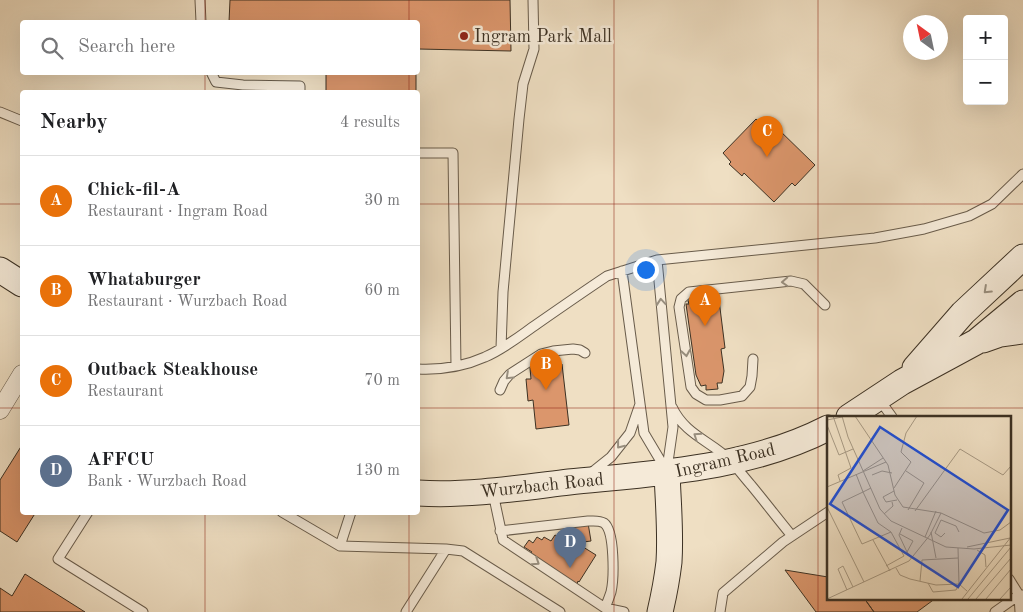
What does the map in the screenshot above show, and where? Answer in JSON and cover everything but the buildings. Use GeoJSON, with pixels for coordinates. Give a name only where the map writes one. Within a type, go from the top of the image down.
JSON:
{"type":"FeatureCollection","features":[{"type":"Feature","properties":{"kind":"main road"},"geometry":{"type":"LineString","coordinates":[[853,416],[885,408],[902,382],[964,313],[1023,257]]}},
{"type":"Feature","properties":{"kind":"main road"},"geometry":{"type":"LineString","coordinates":[[0,270],[20,283]]}},
{"type":"Feature","properties":{"kind":"main road"},"geometry":{"type":"LineString","coordinates":[[976,342],[1023,303]]}},
{"type":"Feature","properties":{"kind":"main road"},"geometry":{"type":"LineString","coordinates":[[902,382],[976,342],[1000,334],[1023,331]]}},
{"type":"Feature","properties":{"kind":"main road","name":"Ingram Road"},"geometry":{"type":"LineString","coordinates":[[660,612],[669,560],[667,472],[749,458],[812,436],[827,428]]}},
{"type":"Feature","properties":{"kind":"main road","name":"Wurzbach Road"},"geometry":{"type":"LineString","coordinates":[[420,493],[436,494],[492,490],[667,472]]}},
{"type":"Feature","properties":{"kind":"street"},"geometry":{"type":"LineString","coordinates":[[0,410],[20,377]]}},
{"type":"Feature","properties":{"kind":"lane"},"geometry":{"type":"LineString","coordinates":[[200,0],[201,20]]}},
{"type":"Feature","properties":{"kind":"lane"},"geometry":{"type":"LineString","coordinates":[[501,348],[519,119],[523,84],[534,50],[533,0]]}},
{"type":"Feature","properties":{"kind":"lane"},"geometry":{"type":"LineString","coordinates":[[212,75],[216,82],[242,85],[300,86],[300,90]]}},
{"type":"Feature","properties":{"kind":"lane"},"geometry":{"type":"LineString","coordinates":[[0,112],[20,120]]}},
{"type":"Feature","properties":{"kind":"lane"},"geometry":{"type":"LineString","coordinates":[[420,153],[453,153],[456,366]]}},
{"type":"Feature","properties":{"kind":"lane"},"geometry":{"type":"LineString","coordinates":[[420,368],[456,366],[486,357],[607,276],[622,271],[657,260],[875,238],[924,229],[969,216],[992,204],[1023,174]]}},
{"type":"Feature","properties":{"kind":"lane"},"geometry":{"type":"LineString","coordinates":[[657,260],[673,427],[667,472]]}},
{"type":"Feature","properties":{"kind":"lane"},"geometry":{"type":"LineString","coordinates":[[622,271],[644,433],[667,472]]}},
{"type":"Feature","properties":{"kind":"lane"},"geometry":{"type":"LineString","coordinates":[[753,359],[750,387],[742,396],[720,400],[706,400],[696,394],[691,387],[688,370],[679,308],[681,299],[689,292],[791,281],[804,284],[825,305]]}},
{"type":"Feature","properties":{"kind":"lane"},"geometry":{"type":"LineString","coordinates":[[500,390],[510,374],[541,354],[573,349],[585,353]]}},
{"type":"Feature","properties":{"kind":"lane"},"geometry":{"type":"LineString","coordinates":[[583,481],[611,457],[630,433],[641,401]]}},
{"type":"Feature","properties":{"kind":"lane"},"geometry":{"type":"LineString","coordinates":[[670,403],[676,416],[691,432],[707,442],[731,462],[792,536]]}},
{"type":"Feature","properties":{"kind":"lane"},"geometry":{"type":"LineString","coordinates":[[492,490],[503,540],[605,608],[624,612]]}},
{"type":"Feature","properties":{"kind":"lane"},"geometry":{"type":"LineString","coordinates":[[720,612],[722,593],[783,542],[827,513]]}},
{"type":"Feature","properties":{"kind":"lane"},"geometry":{"type":"LineString","coordinates":[[86,515],[58,559],[143,612]]}},
{"type":"Feature","properties":{"kind":"lane"},"geometry":{"type":"LineString","coordinates":[[287,515],[340,546],[462,551],[560,612]]}},
{"type":"Feature","properties":{"kind":"lane"},"geometry":{"type":"LineString","coordinates":[[340,546],[349,515]]}},
{"type":"Feature","properties":{"kind":"lane"},"geometry":{"type":"LineString","coordinates":[[500,531],[588,521],[604,523],[608,528],[613,552],[611,592],[605,608]]}},
{"type":"Feature","properties":{"kind":"lane"},"geometry":{"type":"LineString","coordinates":[[406,612],[446,549]]}},
{"type":"Feature","properties":{"kind":"lane"},"geometry":{"type":"LineString","coordinates":[[1010,580],[1021,595],[1020,612]]}},
{"type":"Feature","properties":{"kind":"lane"},"geometry":{"type":"LineString","coordinates":[[996,612],[1021,595]]}},
{"type":"Feature","properties":{"kind":"place","name":"Ingram Park Mall"},"geometry":{"type":"Point","coordinates":[464,36]}},
{"type":"Feature","properties":{"kind":"place","name":"Outback Steakhouse"},"geometry":{"type":"Point","coordinates":[767,157]}},
{"type":"Feature","properties":{"kind":"place","name":"Chick-fil-A"},"geometry":{"type":"Point","coordinates":[705,326]}},
{"type":"Feature","properties":{"kind":"place","name":"Whataburger"},"geometry":{"type":"Point","coordinates":[546,390]}},
{"type":"Feature","properties":{"kind":"place","name":"AFFCU"},"geometry":{"type":"Point","coordinates":[570,568]}}]}
